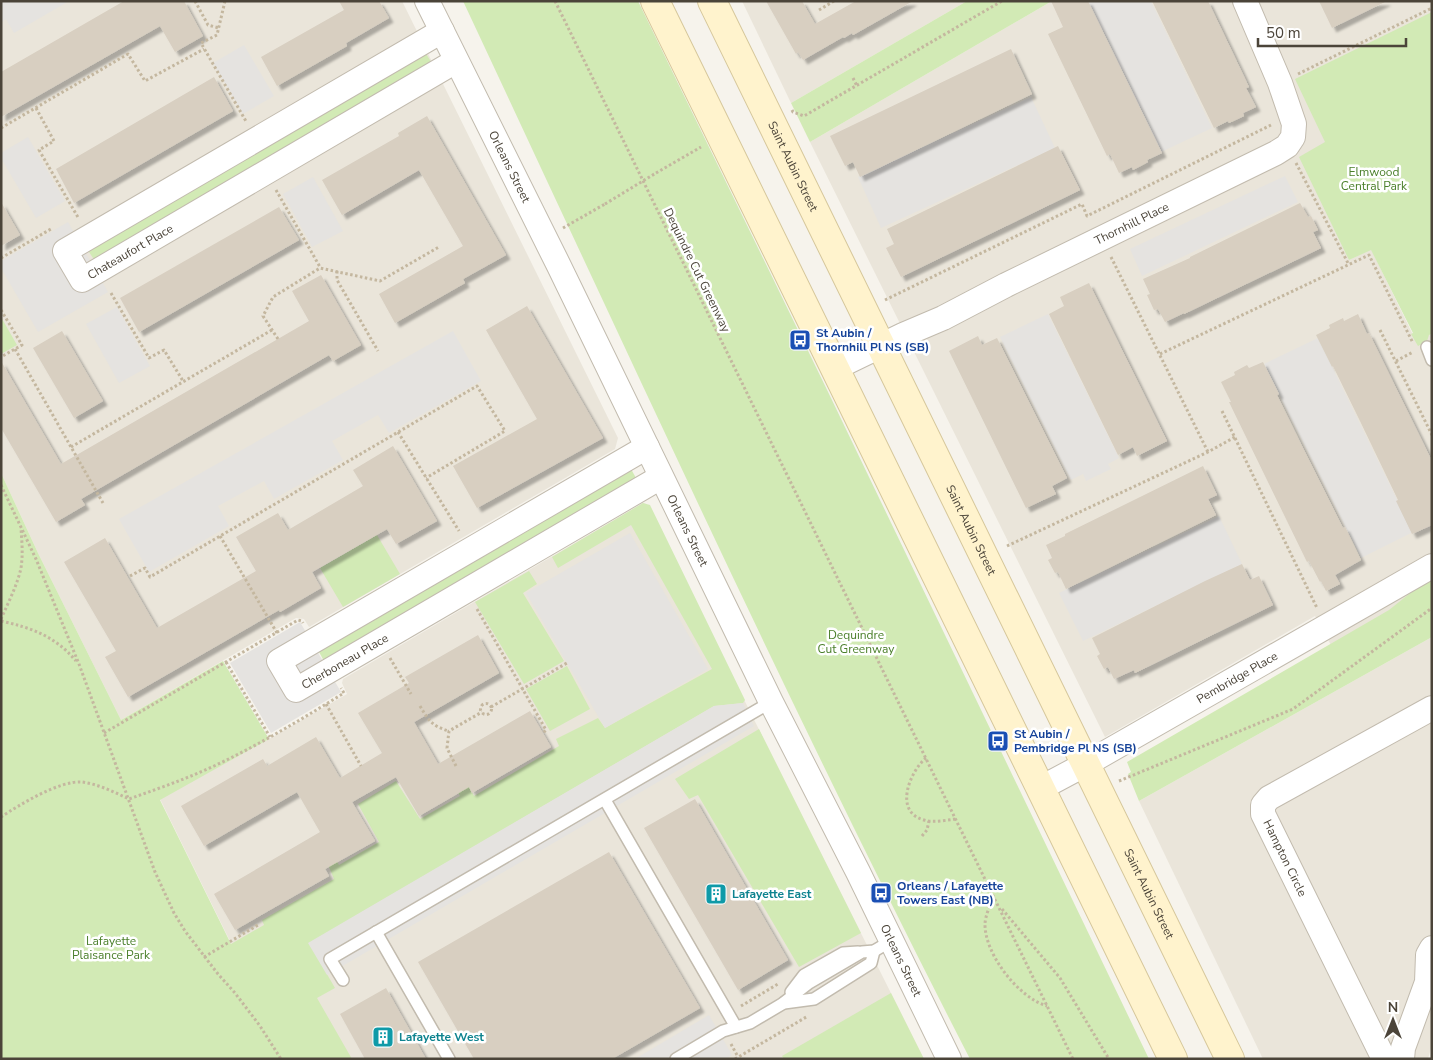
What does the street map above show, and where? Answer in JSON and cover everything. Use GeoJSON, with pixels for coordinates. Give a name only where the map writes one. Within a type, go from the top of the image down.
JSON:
{"type":"FeatureCollection","features":[{"type":"Feature","properties":{"kind":"main road"},"geometry":{"type":"LineString","coordinates":[[655,1],[1173,1059]]}},
{"type":"Feature","properties":{"kind":"main road","name":"Saint Aubin Street"},"geometry":{"type":"LineString","coordinates":[[712,1],[1230,1059]]}},
{"type":"Feature","properties":{"kind":"street","name":"Orleans Street"},"geometry":{"type":"LineString","coordinates":[[427,1],[545,238],[771,702],[858,872],[882,946],[949,1059]]}},
{"type":"Feature","properties":{"kind":"street"},"geometry":{"type":"LineString","coordinates":[[1246,1],[1280,83],[1294,124],[1293,137],[1287,146]]}},
{"type":"Feature","properties":{"kind":"street","name":"Chateaufort Place"},"geometry":{"type":"LineString","coordinates":[[442,31],[65,251],[82,280],[456,61]]}},
{"type":"Feature","properties":{"kind":"street","name":"Thornhill Place"},"geometry":{"type":"LineString","coordinates":[[835,368],[881,345],[943,318],[1287,146]]}},
{"type":"Feature","properties":{"kind":"street","name":"Cherboneau Place"},"geometry":{"type":"LineString","coordinates":[[647,447],[279,662],[296,690],[662,477]]}},
{"type":"Feature","properties":{"kind":"street","name":"Pembridge Place"},"geometry":{"type":"LineString","coordinates":[[1041,788],[1432,566]]}},
{"type":"Feature","properties":{"kind":"street","name":"Hampton Circle"},"geometry":{"type":"LineString","coordinates":[[1384,1059],[1263,814],[1264,805],[1269,798],[1432,708]]}},
{"type":"Feature","properties":{"kind":"street"},"geometry":{"type":"LineString","coordinates":[[1402,1059],[1403,1048],[1427,982],[1428,955],[1432,948]]}},
{"type":"Feature","properties":{"kind":"lane"},"geometry":{"type":"LineString","coordinates":[[1427,347],[1432,360]]}},
{"type":"Feature","properties":{"kind":"lane"},"geometry":{"type":"LineString","coordinates":[[343,980],[330,958],[771,702]]}},
{"type":"Feature","properties":{"kind":"lane"},"geometry":{"type":"LineString","coordinates":[[604,800],[736,1027]]}},
{"type":"Feature","properties":{"kind":"lane"},"geometry":{"type":"LineString","coordinates":[[376,932],[449,1059]]}},
{"type":"Feature","properties":{"kind":"lane"},"geometry":{"type":"LineString","coordinates":[[676,1059],[724,1031],[750,1023],[782,1004],[809,983],[862,952],[882,946]]}},
{"type":"Feature","properties":{"kind":"lane"},"geometry":{"type":"LineString","coordinates":[[782,1004],[814,998],[871,963],[882,946]]}},
{"type":"Feature","properties":{"kind":"path"},"geometry":{"type":"LineString","coordinates":[[195,1],[208,25],[219,28]]}},
{"type":"Feature","properties":{"kind":"path"},"geometry":{"type":"LineString","coordinates":[[225,1],[217,34],[201,43],[251,130]]}},
{"type":"Feature","properties":{"kind":"path","name":"Dequindre Cut Greenway"},"geometry":{"type":"LineString","coordinates":[[555,1],[1073,1059]]}},
{"type":"Feature","properties":{"kind":"path"},"geometry":{"type":"LineString","coordinates":[[819,10],[834,1]]}},
{"type":"Feature","properties":{"kind":"path"},"geometry":{"type":"LineString","coordinates":[[793,112],[804,116],[1002,1]]}},
{"type":"Feature","properties":{"kind":"path"},"geometry":{"type":"LineString","coordinates":[[1280,83],[1432,8]]}},
{"type":"Feature","properties":{"kind":"path"},"geometry":{"type":"LineString","coordinates":[[1,128],[128,54],[144,81],[204,49]]}},
{"type":"Feature","properties":{"kind":"path"},"geometry":{"type":"LineString","coordinates":[[853,78],[857,86]]}},
{"type":"Feature","properties":{"kind":"path"},"geometry":{"type":"LineString","coordinates":[[36,108],[54,141],[40,150],[84,227]]}},
{"type":"Feature","properties":{"kind":"path"},"geometry":{"type":"LineString","coordinates":[[886,300],[1082,204],[1087,216],[1275,123]]}},
{"type":"Feature","properties":{"kind":"path"},"geometry":{"type":"LineString","coordinates":[[545,238],[708,143]]}},
{"type":"Feature","properties":{"kind":"path"},"geometry":{"type":"LineString","coordinates":[[1287,146],[1349,265]]}},
{"type":"Feature","properties":{"kind":"path"},"geometry":{"type":"LineString","coordinates":[[272,183],[320,268]]}},
{"type":"Feature","properties":{"kind":"path"},"geometry":{"type":"LineString","coordinates":[[1,258],[51,229]]}},
{"type":"Feature","properties":{"kind":"path"},"geometry":{"type":"LineString","coordinates":[[278,339],[263,316],[273,296],[320,268],[380,281],[439,247]]}},
{"type":"Feature","properties":{"kind":"path"},"geometry":{"type":"LineString","coordinates":[[1108,249],[1208,452]]}},
{"type":"Feature","properties":{"kind":"path"},"geometry":{"type":"LineString","coordinates":[[1160,354],[1369,255],[1416,351],[1396,361]]}},
{"type":"Feature","properties":{"kind":"path"},"geometry":{"type":"LineString","coordinates":[[337,271],[337,280],[378,351]]}},
{"type":"Feature","properties":{"kind":"path"},"geometry":{"type":"LineString","coordinates":[[111,293],[149,358],[164,350],[183,381]]}},
{"type":"Feature","properties":{"kind":"path"},"geometry":{"type":"LineString","coordinates":[[1,310],[22,345],[1,357]]}},
{"type":"Feature","properties":{"kind":"path"},"geometry":{"type":"LineString","coordinates":[[71,447],[272,330]]}},
{"type":"Feature","properties":{"kind":"path"},"geometry":{"type":"LineString","coordinates":[[1380,330],[1432,435]]}},
{"type":"Feature","properties":{"kind":"path"},"geometry":{"type":"LineString","coordinates":[[15,349],[103,503]]}},
{"type":"Feature","properties":{"kind":"path"},"geometry":{"type":"LineString","coordinates":[[130,576],[145,568],[150,576],[477,386],[505,431],[426,478]]}},
{"type":"Feature","properties":{"kind":"path"},"geometry":{"type":"LineString","coordinates":[[1222,411],[1313,600]]}},
{"type":"Feature","properties":{"kind":"path"},"geometry":{"type":"LineString","coordinates":[[398,432],[460,532]]}},
{"type":"Feature","properties":{"kind":"path"},"geometry":{"type":"LineString","coordinates":[[1007,546],[1208,452],[1234,437]]}},
{"type":"Feature","properties":{"kind":"path"},"geometry":{"type":"LineString","coordinates":[[1,485],[36,560],[79,664],[162,889],[185,931],[260,1026],[281,1059]]}},
{"type":"Feature","properties":{"kind":"path"},"geometry":{"type":"LineString","coordinates":[[21,527],[23,548],[21,567],[1,620],[54,640],[66,649],[79,664]]}},
{"type":"Feature","properties":{"kind":"path"},"geometry":{"type":"LineString","coordinates":[[220,536],[277,633]]}},
{"type":"Feature","properties":{"kind":"path"},"geometry":{"type":"LineString","coordinates":[[1098,789],[1293,709],[1432,608]]}},
{"type":"Feature","properties":{"kind":"path"},"geometry":{"type":"LineString","coordinates":[[476,609],[546,730],[542,733]]}},
{"type":"Feature","properties":{"kind":"path"},"geometry":{"type":"LineString","coordinates":[[104,733],[298,620],[302,621],[305,626]]}},
{"type":"Feature","properties":{"kind":"path"},"geometry":{"type":"LineString","coordinates":[[386,651],[411,694]]}},
{"type":"Feature","properties":{"kind":"path"},"geometry":{"type":"LineString","coordinates":[[226,662],[270,736]]}},
{"type":"Feature","properties":{"kind":"path"},"geometry":{"type":"LineString","coordinates":[[491,707],[567,663]]}},
{"type":"Feature","properties":{"kind":"path"},"geometry":{"type":"LineString","coordinates":[[2,815],[68,783],[80,782],[101,787],[129,800],[200,773],[270,736],[344,693],[339,684]]}},
{"type":"Feature","properties":{"kind":"path"},"geometry":{"type":"LineString","coordinates":[[326,704],[361,766]]}},
{"type":"Feature","properties":{"kind":"path"},"geometry":{"type":"LineString","coordinates":[[482,712],[481,709],[484,704],[488,704],[491,707]]}},
{"type":"Feature","properties":{"kind":"path"},"geometry":{"type":"LineString","coordinates":[[420,706],[431,723],[449,731],[482,712]]}},
{"type":"Feature","properties":{"kind":"path"},"geometry":{"type":"LineString","coordinates":[[482,712],[486,715],[489,714],[491,707]]}},
{"type":"Feature","properties":{"kind":"path"},"geometry":{"type":"LineString","coordinates":[[449,731],[447,748],[456,766]]}},
{"type":"Feature","properties":{"kind":"path"},"geometry":{"type":"LineString","coordinates":[[926,758],[915,770],[908,787],[907,798],[912,813],[928,821],[956,820]]}},
{"type":"Feature","properties":{"kind":"path"},"geometry":{"type":"LineString","coordinates":[[922,836],[927,830],[928,821]]}},
{"type":"Feature","properties":{"kind":"path"},"geometry":{"type":"LineString","coordinates":[[994,897],[988,909],[986,922],[989,942],[996,958],[1020,989],[1033,1000],[1048,1006]]}},
{"type":"Feature","properties":{"kind":"path"},"geometry":{"type":"LineString","coordinates":[[998,905],[1060,978],[1109,1059]]}},
{"type":"Feature","properties":{"kind":"path"},"geometry":{"type":"LineString","coordinates":[[204,957],[258,925]]}},
{"type":"Feature","properties":{"kind":"path"},"geometry":{"type":"LineString","coordinates":[[738,1002],[741,1006],[782,982]]}},
{"type":"Feature","properties":{"kind":"shaded area"},"geometry":{"type":"Polygon","coordinates":[[[1,1],[402,1],[618,438],[615,449],[309,627],[304,619],[296,618],[121,720],[38,553],[1,473],[1,1]]]}},
{"type":"Feature","properties":{"kind":"shaded area"},"geometry":{"type":"Polygon","coordinates":[[[1,1],[69,1],[14,33],[6,19],[1,22],[1,1]]]}},
{"type":"Feature","properties":{"kind":"shaded area"},"geometry":{"type":"Polygon","coordinates":[[[742,1],[967,1],[791,103],[742,1]]]}},
{"type":"Feature","properties":{"kind":"shaded area"},"geometry":{"type":"Polygon","coordinates":[[[1052,1],[1432,1],[1432,12],[1329,142],[1349,260],[1371,249],[1416,341],[1432,334],[1432,589],[1332,647],[1315,616],[1105,737],[810,142],[1052,1]]]}},
{"type":"Feature","properties":{"kind":"shaded area"},"geometry":{"type":"Polygon","coordinates":[[[1088,1],[1151,1],[1212,128],[1161,152],[1088,1]]]}},
{"type":"Feature","properties":{"kind":"shaded area"},"geometry":{"type":"Polygon","coordinates":[[[244,45],[274,96],[243,114],[213,63],[244,45]]]}},
{"type":"Feature","properties":{"kind":"shaded area"},"geometry":{"type":"Polygon","coordinates":[[[1031,97],[1055,148],[881,228],[858,177],[1031,97]]]}},
{"type":"Feature","properties":{"kind":"shaded area"},"geometry":{"type":"Polygon","coordinates":[[[28,137],[65,201],[36,218],[1,158],[1,153],[28,137]]]}},
{"type":"Feature","properties":{"kind":"shaded area"},"geometry":{"type":"Polygon","coordinates":[[[1285,176],[1298,202],[1142,276],[1130,249],[1285,176]]]}},
{"type":"Feature","properties":{"kind":"shaded area"},"geometry":{"type":"Polygon","coordinates":[[[313,177],[343,231],[312,247],[283,194],[313,177]]]}},
{"type":"Feature","properties":{"kind":"shaded area"},"geometry":{"type":"Polygon","coordinates":[[[68,222],[108,292],[38,332],[1,268],[1,261],[68,222]]]}},
{"type":"Feature","properties":{"kind":"shaded area"},"geometry":{"type":"Polygon","coordinates":[[[117,307],[150,366],[119,383],[86,324],[117,307]]]}},
{"type":"Feature","properties":{"kind":"shaded area"},"geometry":{"type":"Polygon","coordinates":[[[1048,314],[1119,458],[1108,464],[1111,469],[1086,481],[1083,474],[1071,480],[1000,337],[1048,314]]]}},
{"type":"Feature","properties":{"kind":"shaded area"},"geometry":{"type":"Polygon","coordinates":[[[453,331],[481,381],[389,433],[378,415],[332,441],[343,460],[274,499],[264,481],[218,506],[229,526],[149,572],[119,519],[453,331]]]}},
{"type":"Feature","properties":{"kind":"shaded area"},"geometry":{"type":"Polygon","coordinates":[[[1318,338],[1413,532],[1361,558],[1264,364],[1318,338]]]}},
{"type":"Feature","properties":{"kind":"shaded area"},"geometry":{"type":"Polygon","coordinates":[[[643,503],[646,504],[924,1059],[288,1059],[160,799],[347,694],[342,683],[343,679],[643,503]]]}},
{"type":"Feature","properties":{"kind":"shaded area"},"geometry":{"type":"Polygon","coordinates":[[[1219,516],[1242,564],[1083,641],[1059,593],[1219,516]]]}},
{"type":"Feature","properties":{"kind":"shaded area"},"geometry":{"type":"Polygon","coordinates":[[[630,533],[708,669],[605,728],[526,593],[630,533]]]}},
{"type":"Feature","properties":{"kind":"shaded area"},"geometry":{"type":"Polygon","coordinates":[[[300,622],[341,692],[271,733],[230,663],[300,622]]]}},
{"type":"Feature","properties":{"kind":"shaded area"},"geometry":{"type":"Polygon","coordinates":[[[1432,637],[1432,1045],[1428,1059],[1263,1059],[1139,801],[1432,637]]]}},
{"type":"Feature","properties":{"kind":"shaded area"},"geometry":{"type":"Polygon","coordinates":[[[743,703],[754,726],[327,975],[308,943],[714,706],[743,703]]]}},
{"type":"Feature","properties":{"kind":"shaded area"},"geometry":{"type":"Polygon","coordinates":[[[709,1015],[732,1055],[725,1059],[635,1059],[709,1015]]]}},
{"type":"Feature","properties":{"kind":"green space","name":"Dequindre Cut Greenway"},"geometry":{"type":"Polygon","coordinates":[[[463,1],[638,1],[1149,1059],[970,1059],[775,665],[463,1]]]}},
{"type":"Feature","properties":{"kind":"green space"},"geometry":{"type":"Polygon","coordinates":[[[967,1],[1052,1],[810,142],[791,103],[967,1]]]}},
{"type":"Feature","properties":{"kind":"green space","name":"Elmwood Central Park"},"geometry":{"type":"Polygon","coordinates":[[[1432,12],[1432,334],[1429,335],[1427,341],[1418,346],[1371,250],[1349,260],[1299,157],[1325,142],[1295,79],[1432,12]]]}},
{"type":"Feature","properties":{"kind":"green space"},"geometry":{"type":"Polygon","coordinates":[[[425,52],[433,65],[95,261],[87,249],[425,52]]]}},
{"type":"Feature","properties":{"kind":"green space"},"geometry":{"type":"Polygon","coordinates":[[[1,317],[17,345],[1,354],[1,317]]]}},
{"type":"Feature","properties":{"kind":"green space"},"geometry":{"type":"Polygon","coordinates":[[[630,467],[637,480],[324,661],[319,652],[320,649],[630,467]]]}},
{"type":"Feature","properties":{"kind":"green space","name":"Lafayette Plaisance Park"},"geometry":{"type":"Polygon","coordinates":[[[1,473],[38,553],[121,720],[223,661],[269,739],[160,800],[231,944],[264,925],[262,920],[334,879],[327,862],[335,858],[339,865],[379,842],[358,804],[396,781],[420,819],[460,796],[456,789],[467,783],[474,796],[559,746],[556,739],[598,718],[605,728],[712,669],[631,525],[558,568],[552,557],[643,503],[650,505],[745,700],[743,703],[714,706],[309,943],[335,988],[317,998],[352,1059],[1,1059],[1,473]]]}},
{"type":"Feature","properties":{"kind":"green space"},"geometry":{"type":"Polygon","coordinates":[[[377,535],[400,574],[343,607],[320,568],[377,535]]]}},
{"type":"Feature","properties":{"kind":"green space"},"geometry":{"type":"Polygon","coordinates":[[[529,571],[537,584],[523,593],[564,661],[524,684],[475,602],[529,571]]]}},
{"type":"Feature","properties":{"kind":"green space"},"geometry":{"type":"Polygon","coordinates":[[[1432,579],[1432,637],[1139,801],[1128,774],[1131,772],[1127,762],[1389,610],[1414,590],[1432,579]]]}},
{"type":"Feature","properties":{"kind":"green space"},"geometry":{"type":"Polygon","coordinates":[[[567,666],[590,709],[550,731],[526,689],[567,666]]]}},
{"type":"Feature","properties":{"kind":"green space"},"geometry":{"type":"Polygon","coordinates":[[[759,729],[861,933],[799,967],[698,795],[689,799],[675,779],[759,729]]]}},
{"type":"Feature","properties":{"kind":"green space"},"geometry":{"type":"Polygon","coordinates":[[[891,993],[924,1059],[784,1059],[782,1056],[891,993]]]}},
{"type":"Feature","properties":{"kind":"building"},"geometry":{"type":"Polygon","coordinates":[[[124,1],[184,1],[203,36],[175,52],[160,26],[1,117],[1,72],[124,1]]]}},
{"type":"Feature","properties":{"kind":"building"},"geometry":{"type":"Polygon","coordinates":[[[339,1],[379,1],[389,18],[346,43],[347,46],[277,86],[261,57],[344,10],[339,1]]]}},
{"type":"Feature","properties":{"kind":"building"},"geometry":{"type":"Polygon","coordinates":[[[766,1],[802,1],[815,24],[856,1],[913,1],[853,35],[852,33],[843,37],[803,60],[798,52],[796,54],[766,1]]]}},
{"type":"Feature","properties":{"kind":"building"},"geometry":{"type":"Polygon","coordinates":[[[1051,1],[1088,1],[1162,153],[1147,160],[1148,162],[1133,170],[1132,167],[1119,173],[1110,154],[1107,156],[1048,34],[1063,27],[1051,1]]]}},
{"type":"Feature","properties":{"kind":"building"},"geometry":{"type":"Polygon","coordinates":[[[1152,1],[1208,1],[1249,87],[1246,88],[1256,107],[1243,113],[1244,116],[1214,128],[1152,1]]]}},
{"type":"Feature","properties":{"kind":"building"},"geometry":{"type":"Polygon","coordinates":[[[1319,1],[1387,1],[1332,28],[1319,1]]]}},
{"type":"Feature","properties":{"kind":"building"},"geometry":{"type":"Polygon","coordinates":[[[1011,49],[1032,94],[860,177],[853,162],[845,166],[830,136],[1011,49]]]}},
{"type":"Feature","properties":{"kind":"building"},"geometry":{"type":"Polygon","coordinates":[[[214,77],[233,111],[74,203],[56,169],[214,77]]]}},
{"type":"Feature","properties":{"kind":"building"},"geometry":{"type":"Polygon","coordinates":[[[427,116],[506,255],[463,279],[465,283],[395,323],[379,294],[463,246],[419,170],[342,215],[322,180],[399,136],[398,133],[427,116]]]}},
{"type":"Feature","properties":{"kind":"building"},"geometry":{"type":"Polygon","coordinates":[[[1058,146],[1080,190],[901,277],[886,248],[894,244],[887,229],[1058,146]]]}},
{"type":"Feature","properties":{"kind":"building"},"geometry":{"type":"Polygon","coordinates":[[[1,202],[20,235],[1,246],[1,202]]]}},
{"type":"Feature","properties":{"kind":"building"},"geometry":{"type":"Polygon","coordinates":[[[1300,203],[1308,217],[1311,216],[1318,230],[1313,232],[1321,248],[1165,322],[1158,309],[1154,310],[1147,295],[1150,294],[1143,279],[1190,258],[1300,203]]]}},
{"type":"Feature","properties":{"kind":"building"},"geometry":{"type":"Polygon","coordinates":[[[279,207],[299,240],[139,332],[120,298],[279,207]]]}},
{"type":"Feature","properties":{"kind":"building"},"geometry":{"type":"Polygon","coordinates":[[[321,275],[361,345],[333,361],[329,355],[81,499],[85,505],[56,522],[1,428],[1,361],[61,464],[309,321],[292,291],[321,275]]]}},
{"type":"Feature","properties":{"kind":"building"},"geometry":{"type":"Polygon","coordinates":[[[1089,283],[1167,441],[1137,456],[1133,447],[1118,455],[1049,314],[1064,306],[1060,297],[1089,283]]]}},
{"type":"Feature","properties":{"kind":"building"},"geometry":{"type":"Polygon","coordinates":[[[527,306],[603,438],[477,508],[453,466],[537,419],[486,330],[527,306]]]}},
{"type":"Feature","properties":{"kind":"building"},"geometry":{"type":"Polygon","coordinates":[[[1358,314],[1432,461],[1432,525],[1412,534],[1360,421],[1316,335],[1330,328],[1329,325],[1343,318],[1344,321],[1358,314]]]}},
{"type":"Feature","properties":{"kind":"building"},"geometry":{"type":"Polygon","coordinates":[[[62,331],[103,401],[74,418],[33,348],[62,331]]]}},
{"type":"Feature","properties":{"kind":"building"},"geometry":{"type":"Polygon","coordinates":[[[978,336],[982,345],[997,338],[1067,478],[1052,486],[1056,494],[1026,508],[949,351],[978,336]]]}},
{"type":"Feature","properties":{"kind":"building"},"geometry":{"type":"Polygon","coordinates":[[[1263,362],[1304,450],[1361,560],[1335,575],[1340,584],[1326,591],[1309,561],[1307,562],[1221,382],[1235,375],[1234,372],[1247,365],[1249,368],[1263,362]]]}},
{"type":"Feature","properties":{"kind":"building"},"geometry":{"type":"Polygon","coordinates":[[[393,446],[437,521],[396,544],[387,529],[312,572],[321,588],[128,697],[105,657],[116,651],[64,562],[105,538],[157,628],[256,571],[236,537],[278,513],[288,530],[363,486],[353,470],[393,446]]]}},
{"type":"Feature","properties":{"kind":"building"},"geometry":{"type":"Polygon","coordinates":[[[1203,466],[1217,495],[1208,499],[1216,515],[1066,589],[1058,572],[1055,573],[1048,560],[1052,558],[1046,545],[1203,466]]]}},
{"type":"Feature","properties":{"kind":"building"},"geometry":{"type":"Polygon","coordinates":[[[1242,564],[1250,580],[1259,576],[1273,605],[1135,673],[1134,670],[1114,679],[1108,667],[1104,669],[1097,656],[1100,654],[1092,638],[1242,564]]]}},
{"type":"Feature","properties":{"kind":"building"},"geometry":{"type":"Polygon","coordinates":[[[478,635],[499,673],[414,722],[438,764],[530,711],[551,747],[472,793],[469,787],[419,816],[396,777],[352,802],[375,841],[325,869],[329,876],[235,930],[214,894],[320,832],[297,792],[204,846],[181,806],[263,759],[267,766],[316,737],[340,778],[382,753],[358,713],[409,683],[405,677],[478,635]]]}},
{"type":"Feature","properties":{"kind":"building","name":"Lafayette East"},"geometry":{"type":"Polygon","coordinates":[[[695,799],[788,960],[738,990],[644,828],[695,799]]]}},
{"type":"Feature","properties":{"kind":"building"},"geometry":{"type":"Polygon","coordinates":[[[609,852],[700,1008],[612,1059],[474,1059],[418,962],[609,852]]]}},
{"type":"Feature","properties":{"kind":"building","name":"Lafayette West"},"geometry":{"type":"Polygon","coordinates":[[[386,988],[426,1059],[365,1059],[340,1014],[386,988]]]}},
{"type":"Feature","properties":{"kind":"place","name":"St Aubin / Thornhill Pl NS (SB)"},"geometry":{"type":"Point","coordinates":[800,340]}},
{"type":"Feature","properties":{"kind":"place","name":"St Aubin / Pembridge Pl NS (SB)"},"geometry":{"type":"Point","coordinates":[998,741]}},
{"type":"Feature","properties":{"kind":"place","name":"Orleans / Lafayette Towers East (NB)"},"geometry":{"type":"Point","coordinates":[881,893]}},
{"type":"Feature","properties":{"kind":"place","name":"Lafayette East"},"geometry":{"type":"Point","coordinates":[716,894]}},
{"type":"Feature","properties":{"kind":"place","name":"Lafayette West"},"geometry":{"type":"Point","coordinates":[383,1037]}}]}
